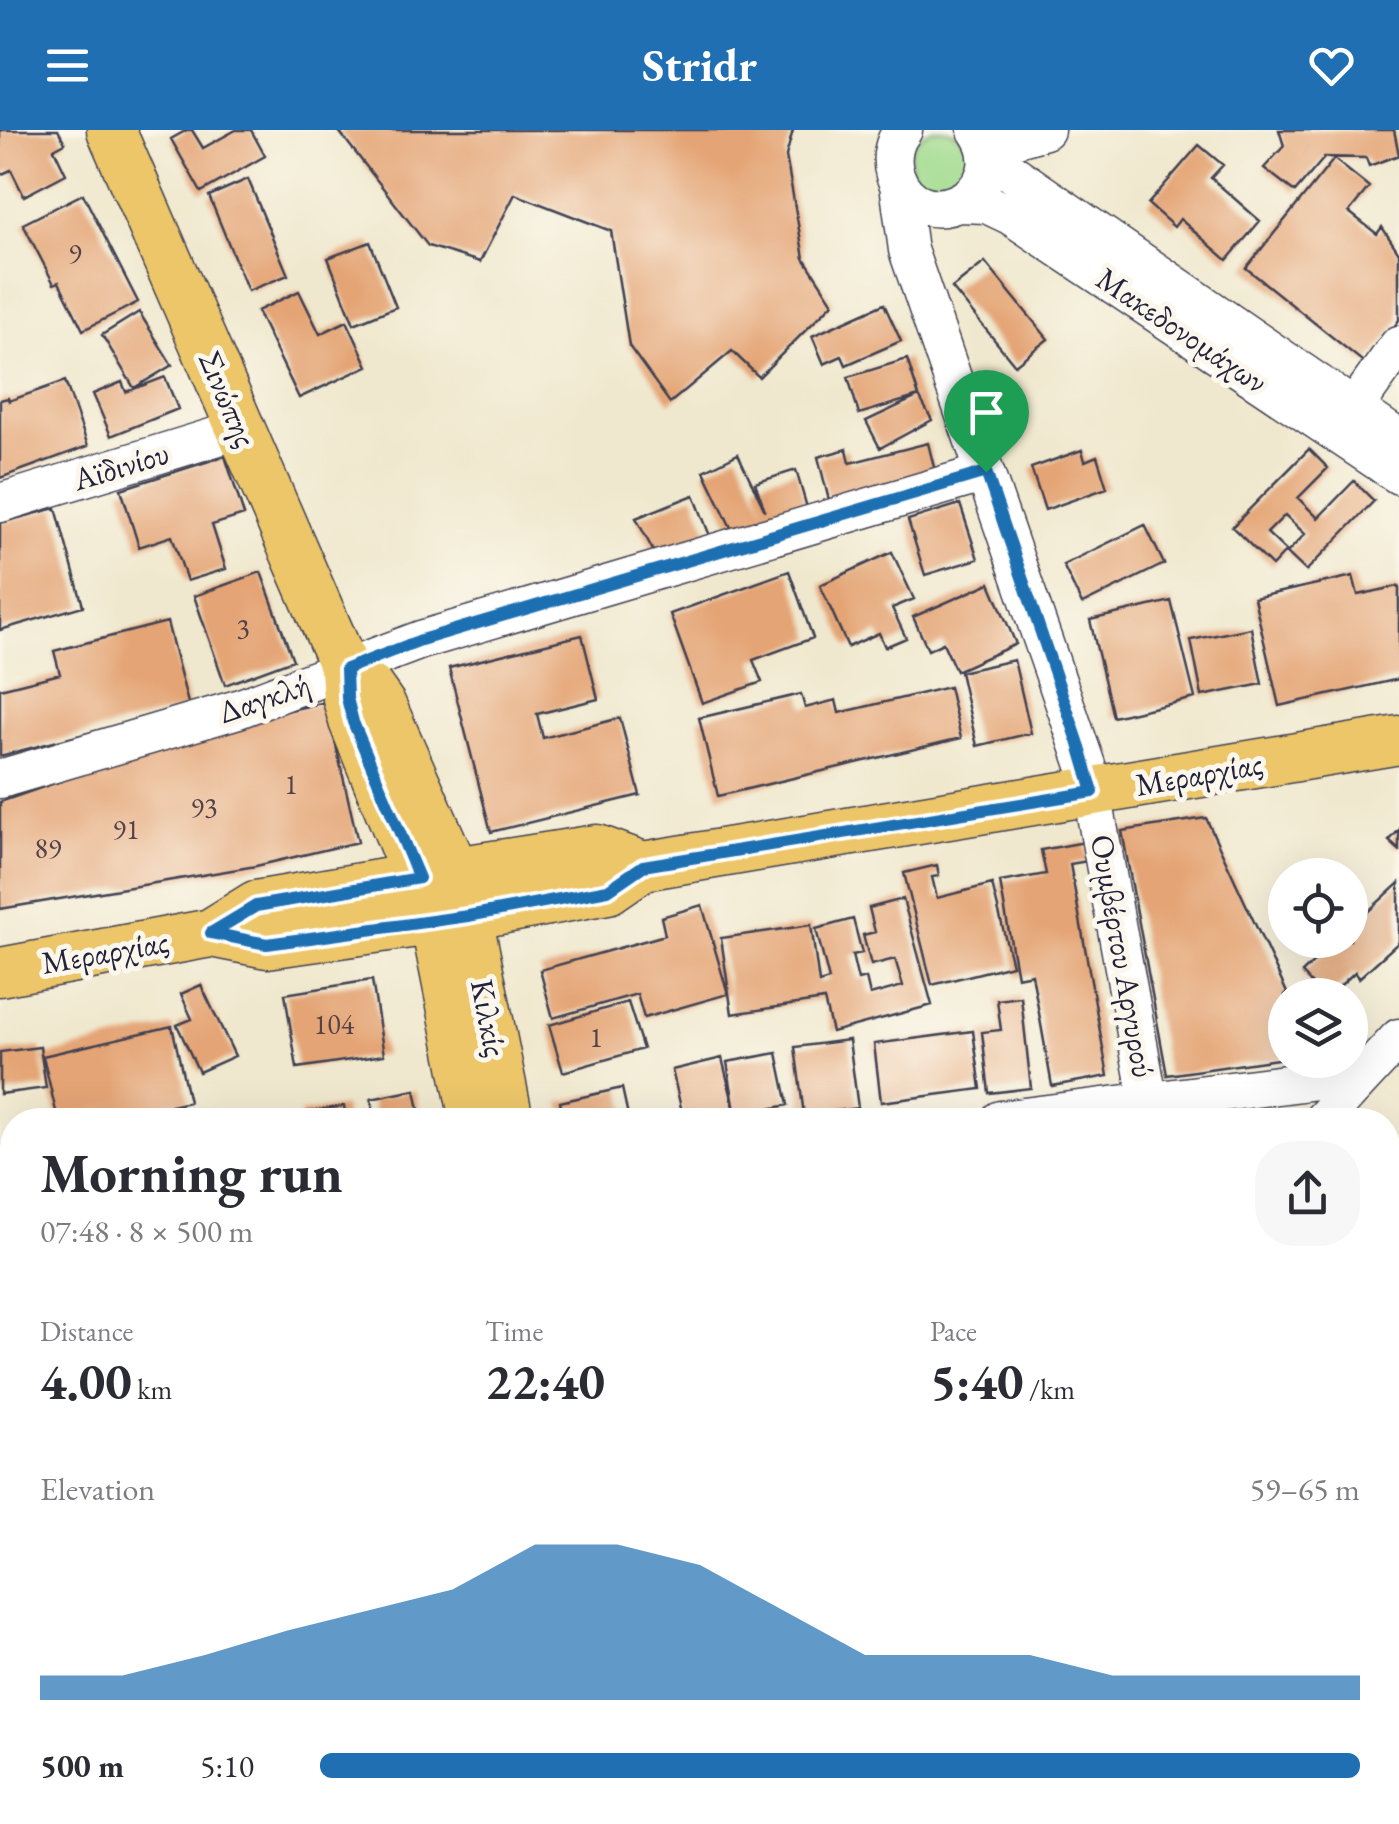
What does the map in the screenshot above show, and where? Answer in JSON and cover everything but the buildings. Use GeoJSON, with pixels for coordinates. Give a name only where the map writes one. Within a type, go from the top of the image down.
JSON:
{"type":"FeatureCollection","features":[{"type":"Feature","properties":{"kind":"main road","name":"Σινώπης"},"geometry":{"type":"LineString","coordinates":[[110,130],[346,669],[370,689],[382,706],[444,896]]}},
{"type":"Feature","properties":{"kind":"main road","name":"Μεραρχίας"},"geometry":{"type":"LineString","coordinates":[[0,972],[211,933],[267,944],[597,849],[643,866],[1399,740]]}},
{"type":"Feature","properties":{"kind":"main road","name":"Κιλκίς"},"geometry":{"type":"LineString","coordinates":[[444,896],[472,1108]]}},
{"type":"Feature","properties":{"kind":"main road","name":"Κιλκίς"},"geometry":{"type":"LineString","coordinates":[[444,896],[506,1108]]}},
{"type":"Feature","properties":{"kind":"street"},"geometry":{"type":"LineString","coordinates":[[867,130],[897,179]]}},
{"type":"Feature","properties":{"kind":"street"},"geometry":{"type":"LineString","coordinates":[[897,179],[894,150],[903,130]]}},
{"type":"Feature","properties":{"kind":"street"},"geometry":{"type":"LineString","coordinates":[[958,204],[981,184],[983,144],[1045,130]]}},
{"type":"Feature","properties":{"kind":"street","name":"Μακεδονομάχων"},"geometry":{"type":"LineString","coordinates":[[983,144],[1399,439]]}},
{"type":"Feature","properties":{"kind":"street","name":"Μακεδονομάχων"},"geometry":{"type":"LineString","coordinates":[[897,179],[914,200],[926,205],[987,204],[1010,215],[1399,475]]}},
{"type":"Feature","properties":{"kind":"street","name":"Ουμβέρτου Αργυρού"},"geometry":{"type":"LineString","coordinates":[[897,179],[908,250],[1093,792],[1150,1108]]}},
{"type":"Feature","properties":{"kind":"street"},"geometry":{"type":"LineString","coordinates":[[1354,408],[1399,345]]}},
{"type":"Feature","properties":{"kind":"street","name":"Αϊδινίου"},"geometry":{"type":"LineString","coordinates":[[0,502],[241,429]]}},
{"type":"Feature","properties":{"kind":"street","name":"Δαγκλή"},"geometry":{"type":"LineString","coordinates":[[0,779],[238,709],[421,640],[986,472]]}},
{"type":"Feature","properties":{"kind":"street"},"geometry":{"type":"LineString","coordinates":[[1368,1071],[1399,1038]]}},
{"type":"Feature","properties":{"kind":"street"},"geometry":{"type":"LineString","coordinates":[[1162,1108],[1341,1078]]}},
{"type":"Feature","properties":{"kind":"street"},"geometry":{"type":"LineString","coordinates":[[1334,1108],[1361,1078]]}},
{"type":"Feature","properties":{"kind":"green space"},"geometry":{"type":"Polygon","coordinates":[[[940,129],[961,138],[970,159],[961,180],[940,189],[919,180],[910,159],[919,138],[940,129]]]}},
{"type":"Feature","properties":{"kind":"route"},"geometry":{"type":"LineString","coordinates":[[986,472],[1093,792],[643,866],[608,890],[468,916],[267,944],[211,933],[256,906],[419,878],[353,722],[346,669],[421,640],[986,472]]}}]}
